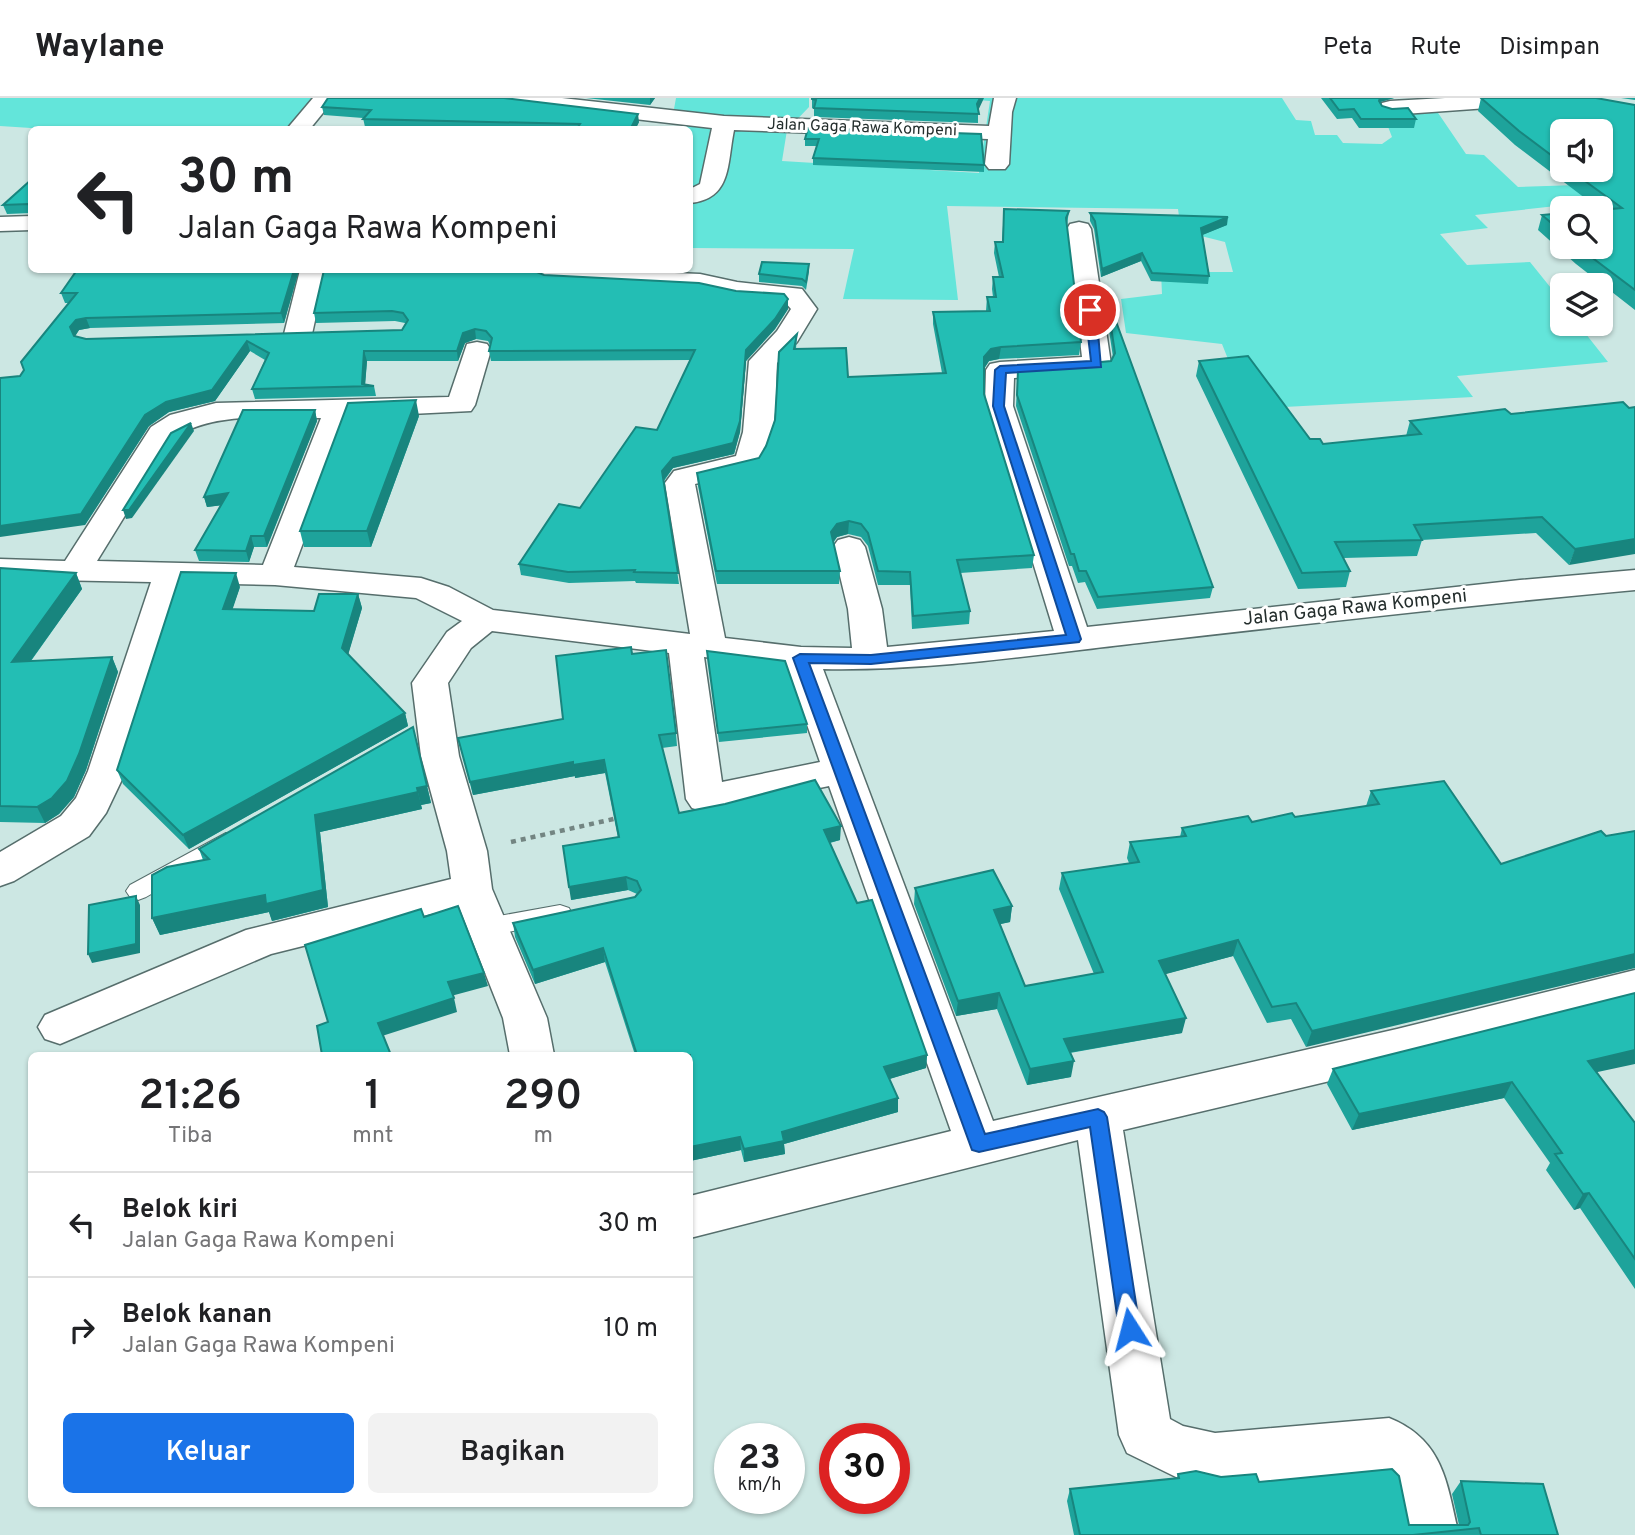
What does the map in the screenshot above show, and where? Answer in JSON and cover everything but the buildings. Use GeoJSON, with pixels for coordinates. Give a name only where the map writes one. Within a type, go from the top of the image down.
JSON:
{"type":"FeatureCollection","features":[{"type":"Feature","properties":{"kind":"street"},"geometry":{"type":"LineString","coordinates":[[300,126],[324,98]]}},
{"type":"Feature","properties":{"kind":"street","name":"Jalan Gaga Rawa Kompeni"},"geometry":{"type":"LineString","coordinates":[[505,98],[651,106],[724,123],[1000,133]]}},
{"type":"Feature","properties":{"kind":"street"},"geometry":{"type":"LineString","coordinates":[[997,164],[1005,98]]}},
{"type":"Feature","properties":{"kind":"street"},"geometry":{"type":"LineString","coordinates":[[1390,108],[1545,98]]}},
{"type":"Feature","properties":{"kind":"street"},"geometry":{"type":"LineString","coordinates":[[693,196],[701,195],[711,187],[724,123]]}},
{"type":"Feature","properties":{"kind":"street"},"geometry":{"type":"LineString","coordinates":[[0,223],[28,223]]}},
{"type":"Feature","properties":{"kind":"street"},"geometry":{"type":"LineString","coordinates":[[1074,639],[999,406],[1000,370],[1097,364],[1079,229]]}},
{"type":"Feature","properties":{"kind":"street"},"geometry":{"type":"LineString","coordinates":[[298,334],[312,273]]}},
{"type":"Feature","properties":{"kind":"street"},"geometry":{"type":"LineString","coordinates":[[544,273],[700,282],[737,290],[793,295],[804,309],[787,336],[763,362],[758,432],[753,454],[746,463],[684,477],[680,483],[697,646],[705,799],[842,770]]}},
{"type":"Feature","properties":{"kind":"street"},"geometry":{"type":"LineString","coordinates":[[270,334],[325,333]]}},
{"type":"Feature","properties":{"kind":"street"},"geometry":{"type":"LineString","coordinates":[[75,570],[161,433],[174,424],[192,416],[216,412],[461,405],[477,350]]}},
{"type":"Feature","properties":{"kind":"street"},"geometry":{"type":"LineString","coordinates":[[275,575],[339,408]]}},
{"type":"Feature","properties":{"kind":"street"},"geometry":{"type":"LineString","coordinates":[[849,547],[865,609],[871,659]]}},
{"type":"Feature","properties":{"kind":"street","name":"Jalan Gaga Rawa Kompeni"},"geometry":{"type":"LineString","coordinates":[[0,569],[275,575],[421,588],[485,620],[800,658],[871,659],[1635,580]]}},
{"type":"Feature","properties":{"kind":"street"},"geometry":{"type":"LineString","coordinates":[[0,872],[75,826],[92,804],[107,771],[170,571]]}},
{"type":"Feature","properties":{"kind":"street"},"geometry":{"type":"LineString","coordinates":[[485,620],[459,640],[430,682],[424,728],[440,756],[470,870],[488,927],[524,1018],[531,1052]]}},
{"type":"Feature","properties":{"kind":"street"},"geometry":{"type":"LineString","coordinates":[[800,658],[979,1144]]}},
{"type":"Feature","properties":{"kind":"street"},"geometry":{"type":"LineString","coordinates":[[61,1027],[261,941],[470,870]]}},
{"type":"Feature","properties":{"kind":"street"},"geometry":{"type":"LineString","coordinates":[[693,1216],[979,1144],[1635,988]]}},
{"type":"Feature","properties":{"kind":"street"},"geometry":{"type":"LineString","coordinates":[[1098,1117],[1146,1435],[1176,1451],[1214,1461],[1389,1444],[1419,1474],[1431,1535]]}},
{"type":"Feature","properties":{"kind":"lane"},"geometry":{"type":"LineString","coordinates":[[138,891],[245,830]]}},
{"type":"Feature","properties":{"kind":"lane"},"geometry":{"type":"LineString","coordinates":[[488,927],[577,911]]}},
{"type":"Feature","properties":{"kind":"path"},"geometry":{"type":"LineString","coordinates":[[470,870],[625,816]]}},
{"type":"Feature","properties":{"kind":"shaded area"},"geometry":{"type":"Polygon","coordinates":[[[0,98],[313,98],[292,126],[0,126],[0,98]]]}},
{"type":"Feature","properties":{"kind":"shaded area"},"geometry":{"type":"Polygon","coordinates":[[[676,98],[809,98],[809,107],[787,130],[782,161],[979,173],[990,101],[954,98],[1282,98],[1296,120],[1311,121],[1315,135],[1337,135],[1343,143],[1382,144],[1392,137],[1387,124],[1432,104],[1466,154],[1484,155],[1518,187],[1577,185],[1587,196],[1550,196],[1550,207],[1475,215],[1488,228],[1440,234],[1467,265],[1530,262],[1550,287],[1550,336],[1587,336],[1608,362],[1457,376],[1473,397],[1248,409],[1222,344],[1126,333],[1121,299],[1162,294],[1161,272],[1233,272],[1225,242],[1181,231],[1178,209],[947,206],[958,300],[843,299],[854,249],[693,248],[693,126],[686,126],[689,119],[674,109],[676,98]]]}},
{"type":"Feature","properties":{"kind":"route"},"geometry":{"type":"LineString","coordinates":[[1090,310],[1097,364],[1000,370],[999,388],[999,406],[1074,639],[964,652],[871,659],[800,658],[979,1144],[1098,1117],[1130,1329]]}}]}
